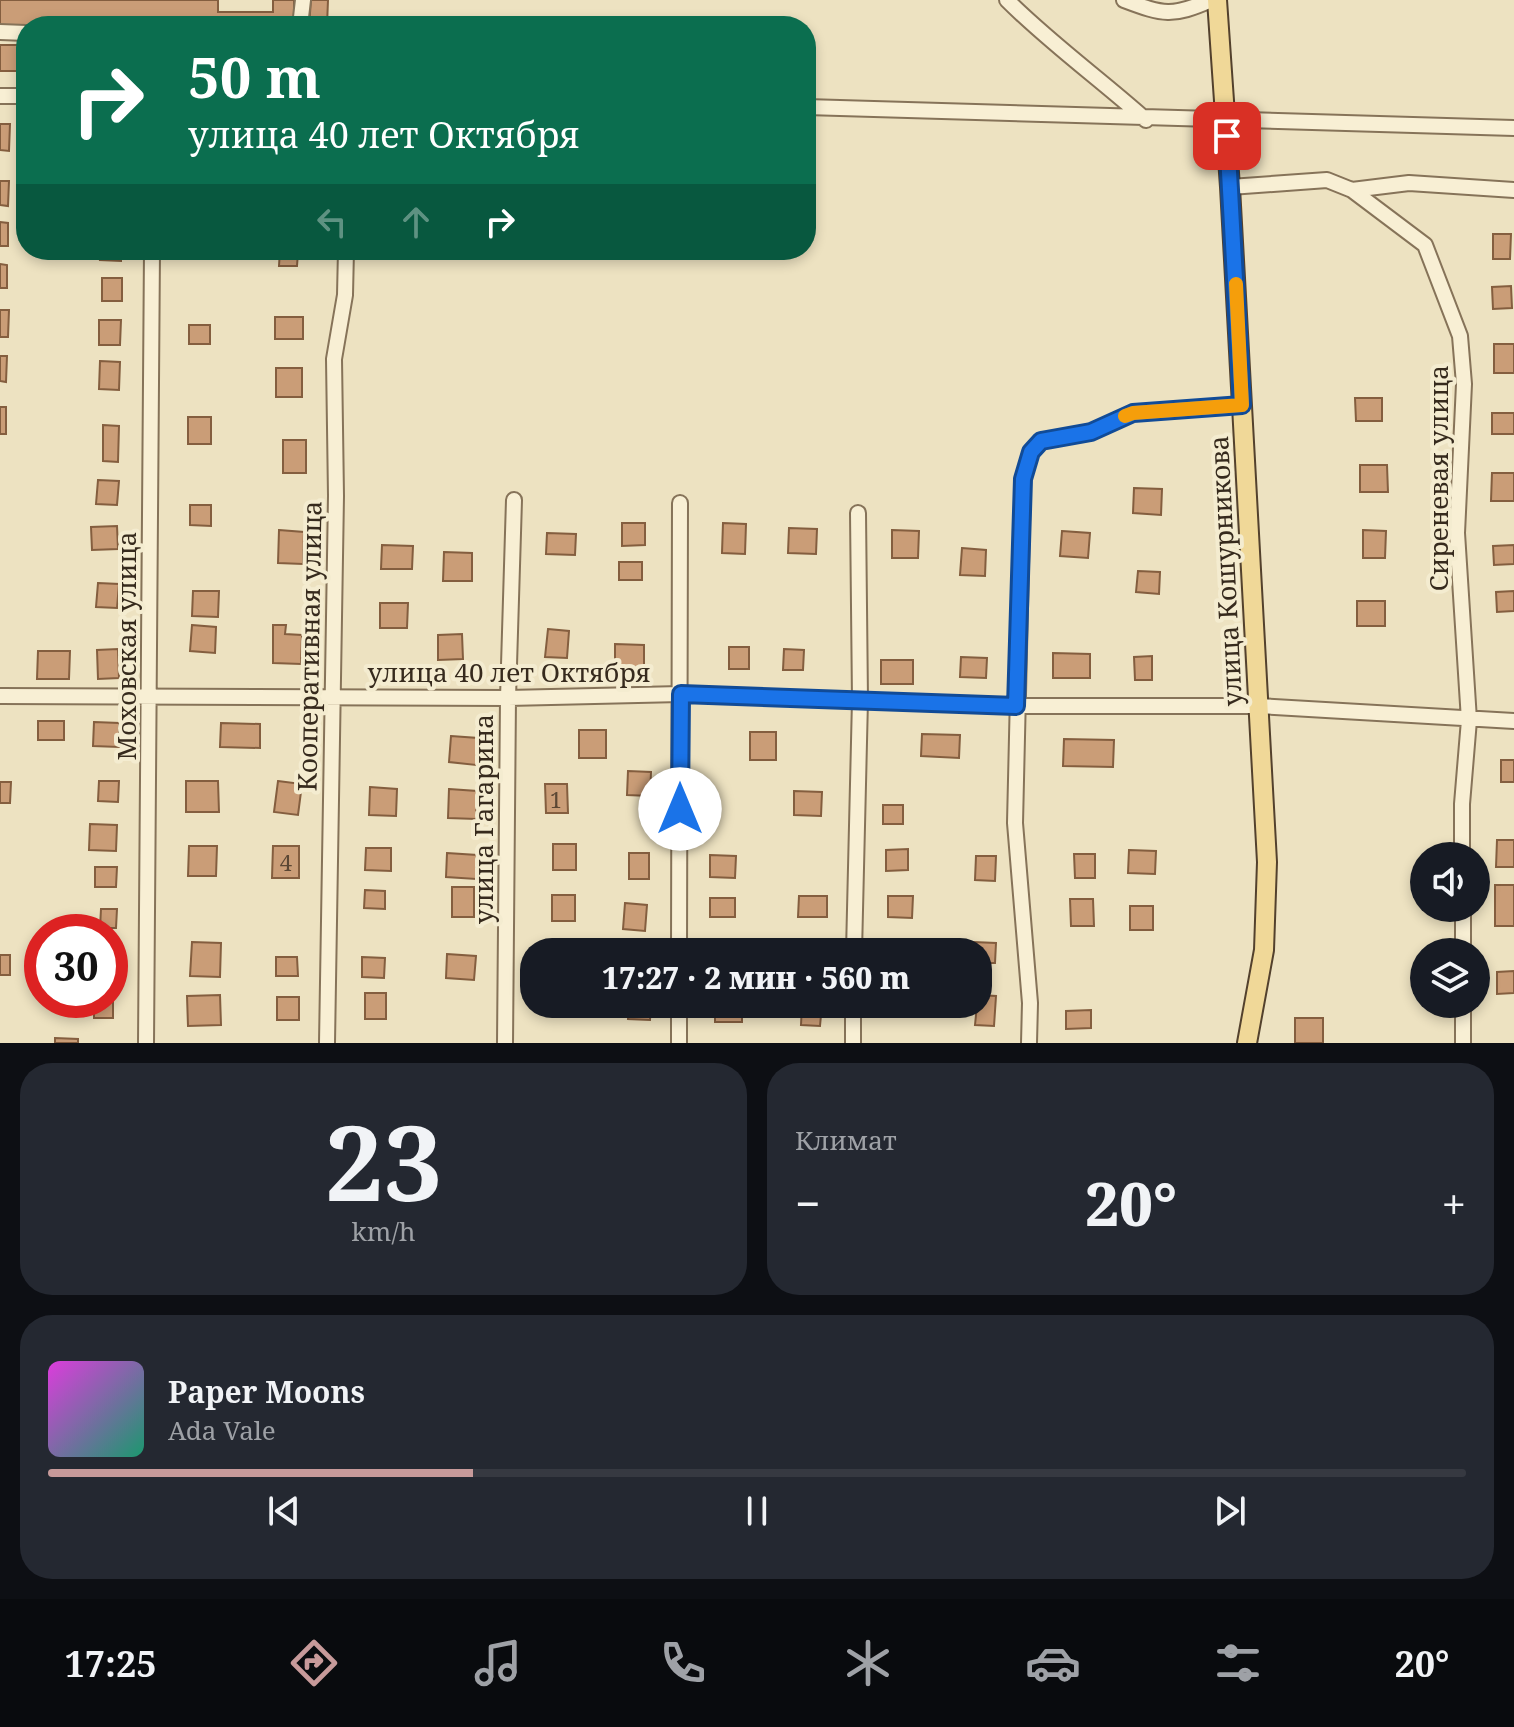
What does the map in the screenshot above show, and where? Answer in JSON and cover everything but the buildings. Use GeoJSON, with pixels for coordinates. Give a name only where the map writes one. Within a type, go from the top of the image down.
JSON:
{"type":"FeatureCollection","features":[{"type":"Feature","properties":{"kind":"main road","name":"улица Кошурникова"},"geometry":{"type":"LineString","coordinates":[[1214,0],[1230,187],[1267,862],[1264,950],[1247,1043]]}},
{"type":"Feature","properties":{"kind":"street"},"geometry":{"type":"LineString","coordinates":[[1007,0],[1041,35],[1100,79],[1146,120]]}},
{"type":"Feature","properties":{"kind":"street"},"geometry":{"type":"LineString","coordinates":[[1124,0],[1151,11],[1179,14],[1214,0]]}},
{"type":"Feature","properties":{"kind":"street"},"geometry":{"type":"LineString","coordinates":[[816,107],[1146,120],[1514,128]]}},
{"type":"Feature","properties":{"kind":"street"},"geometry":{"type":"LineString","coordinates":[[1230,187],[1327,180],[1352,190],[1409,183],[1514,190]]}},
{"type":"Feature","properties":{"kind":"street","name":"Сиреневая улица"},"geometry":{"type":"LineString","coordinates":[[1352,190],[1425,245],[1460,336],[1464,384],[1457,533],[1469,720],[1462,842]]}},
{"type":"Feature","properties":{"kind":"street","name":"Моховская улица"},"geometry":{"type":"LineString","coordinates":[[146,1043],[152,260]]}},
{"type":"Feature","properties":{"kind":"street","name":"Кооперативная улица"},"geometry":{"type":"LineString","coordinates":[[327,1043],[334,359],[345,295],[346,260]]}},
{"type":"Feature","properties":{"kind":"street"},"geometry":{"type":"LineString","coordinates":[[1029,1043],[1030,989],[1015,823],[1023,479],[1031,452],[1041,441],[1091,432],[1133,413],[1242,405]]}},
{"type":"Feature","properties":{"kind":"street","name":"улица Гагарина"},"geometry":{"type":"LineString","coordinates":[[505,1043],[508,698],[514,500]]}},
{"type":"Feature","properties":{"kind":"street"},"geometry":{"type":"LineString","coordinates":[[679,938],[680,503]]}},
{"type":"Feature","properties":{"kind":"street"},"geometry":{"type":"LineString","coordinates":[[854,938],[860,700],[858,513]]}},
{"type":"Feature","properties":{"kind":"street","name":"улица 40 лет Октября"},"geometry":{"type":"LineString","coordinates":[[0,696],[508,698],[681,694],[1016,706],[1259,706],[1514,721]]}},
{"type":"Feature","properties":{"kind":"street"},"geometry":{"type":"LineString","coordinates":[[679,1018],[679,1043]]}},
{"type":"Feature","properties":{"kind":"street"},"geometry":{"type":"LineString","coordinates":[[853,1018],[853,1043]]}},
{"type":"Feature","properties":{"kind":"street"},"geometry":{"type":"LineString","coordinates":[[1463,1018],[1463,1043]]}},
{"type":"Feature","properties":{"kind":"slow traffic"},"geometry":{"type":"LineString","coordinates":[[1125,416],[1242,405],[1236,284]]}},
{"type":"Feature","properties":{"kind":"route"},"geometry":{"type":"LineString","coordinates":[[680,809],[681,694],[1016,706],[1023,479],[1031,452],[1041,441],[1091,432],[1133,413],[1242,405],[1227,136]]}}]}
